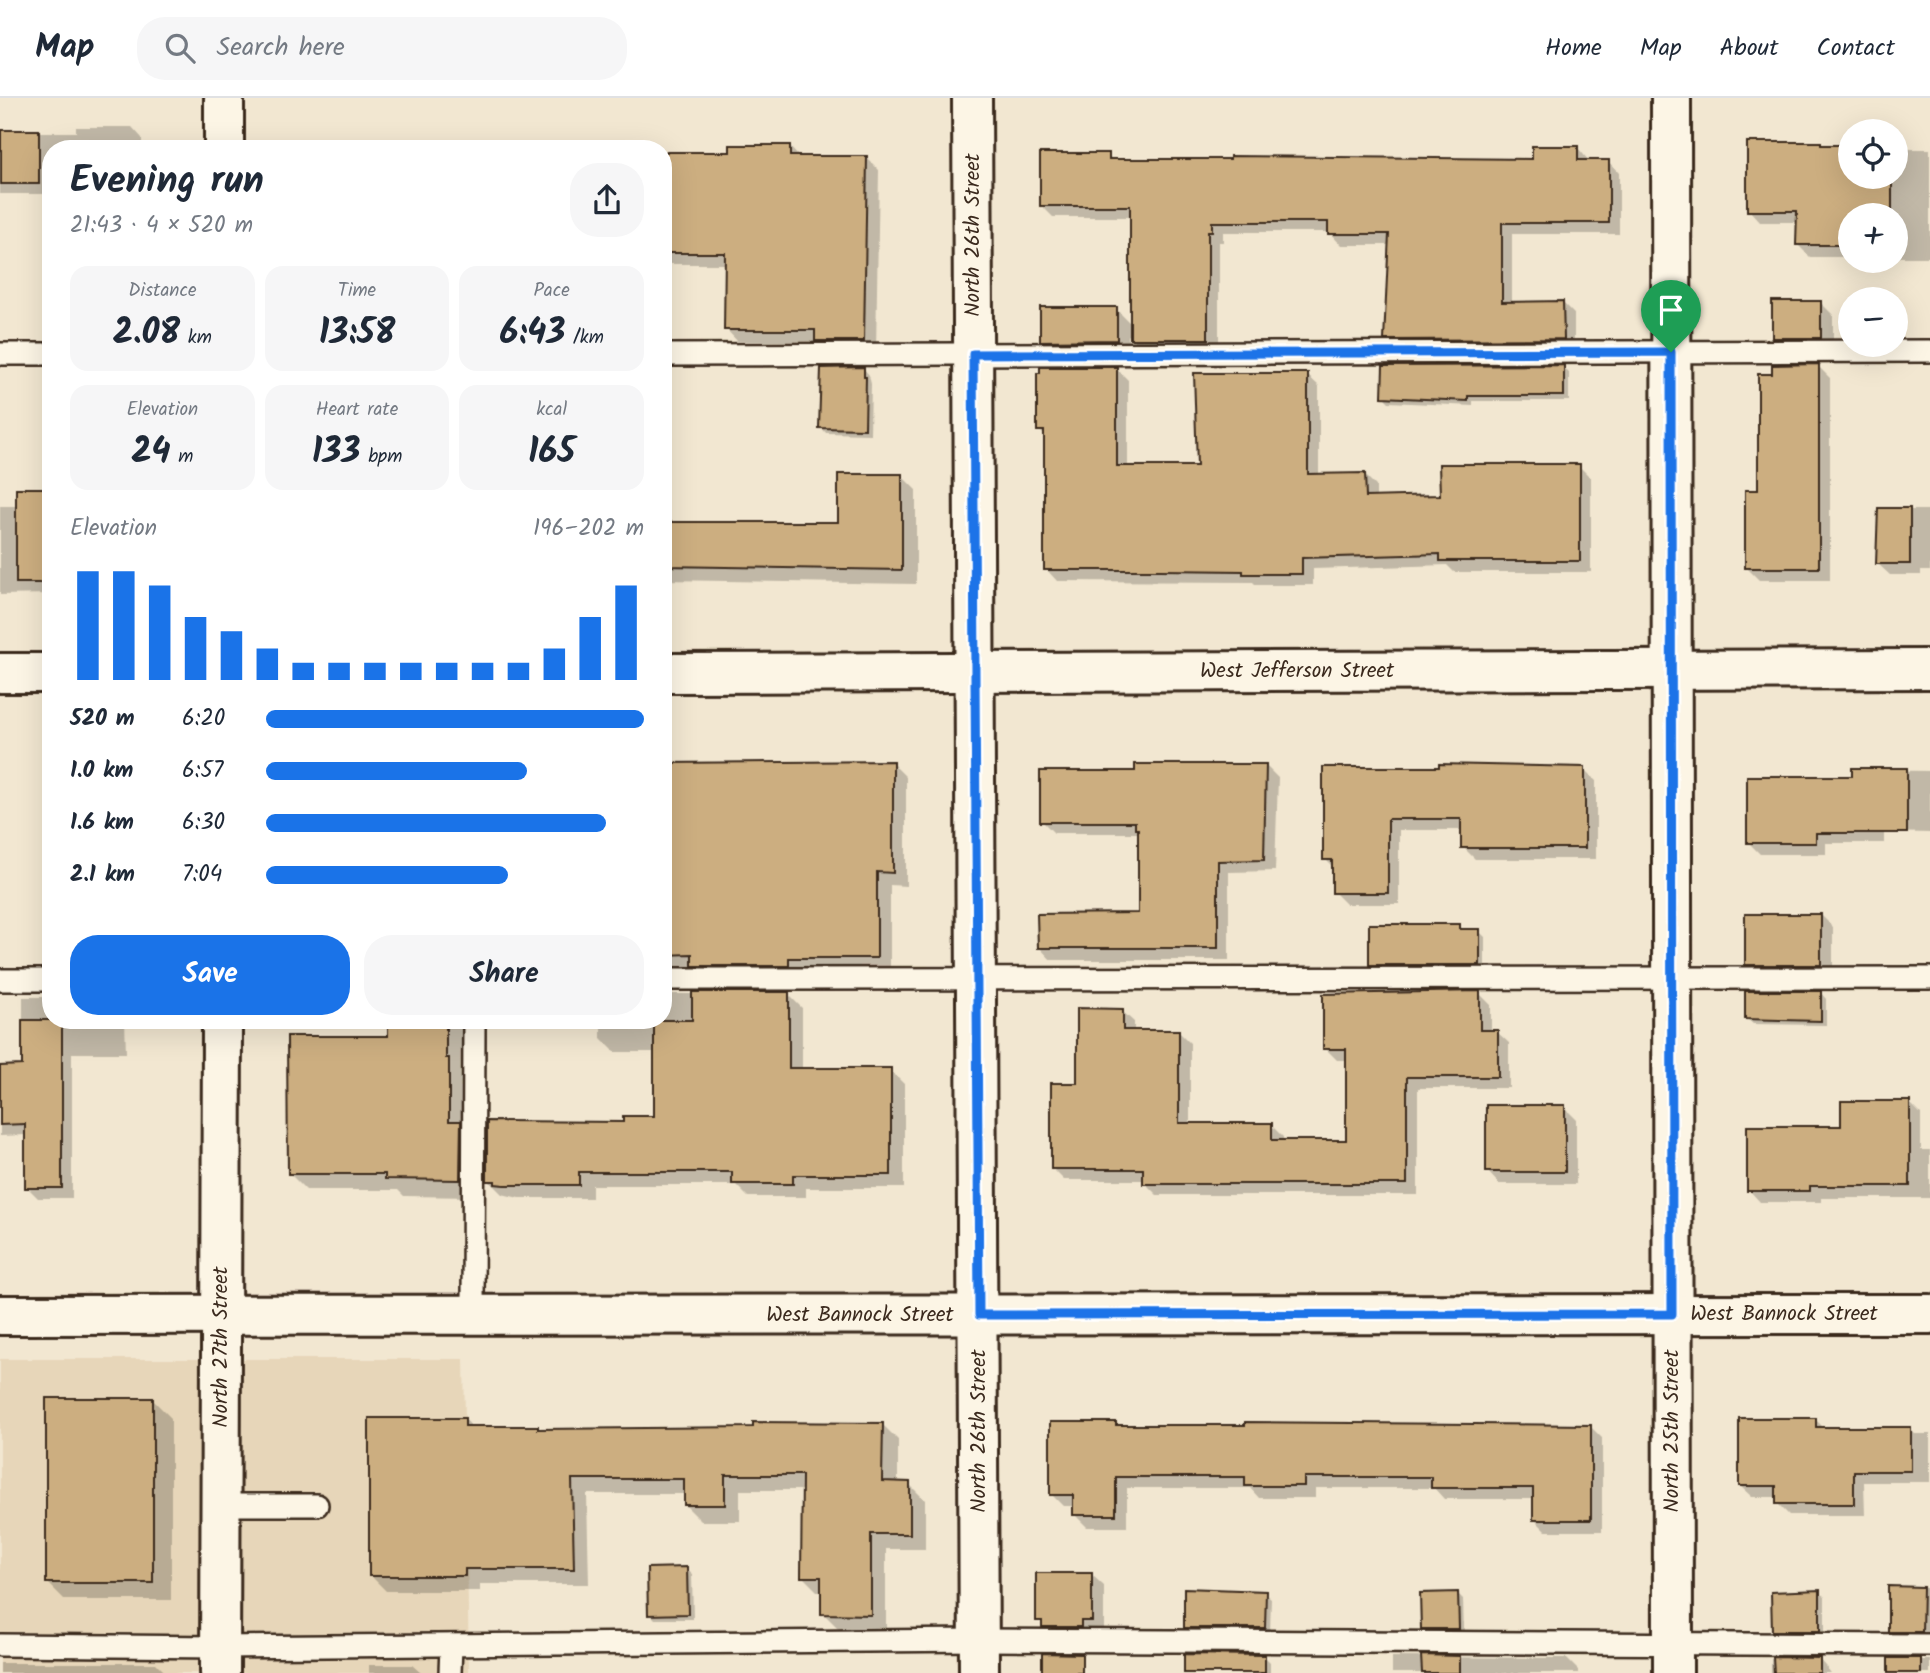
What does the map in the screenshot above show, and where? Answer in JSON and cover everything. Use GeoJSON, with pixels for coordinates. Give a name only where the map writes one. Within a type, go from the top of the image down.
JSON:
{"type":"FeatureCollection","features":[{"type":"Feature","properties":{"kind":"street"},"geometry":{"type":"LineString","coordinates":[[224,98],[224,140]]}},
{"type":"Feature","properties":{"kind":"street","name":"North 26th Street"},"geometry":{"type":"LineString","coordinates":[[972,98],[979,1657]]}},
{"type":"Feature","properties":{"kind":"street","name":"North 25th Street"},"geometry":{"type":"LineString","coordinates":[[1671,98],[1673,1659]]}},
{"type":"Feature","properties":{"kind":"street","name":"West Jefferson Street"},"geometry":{"type":"LineString","coordinates":[[672,673],[1930,669]]}},
{"type":"Feature","properties":{"kind":"street"},"geometry":{"type":"LineString","coordinates":[[0,673],[42,673]]}},
{"type":"Feature","properties":{"kind":"street","name":"North 27th Street"},"geometry":{"type":"LineString","coordinates":[[220,1660],[222,1029]]}},
{"type":"Feature","properties":{"kind":"street","name":"West Bannock Street"},"geometry":{"type":"LineString","coordinates":[[0,1315],[1930,1314]]}},
{"type":"Feature","properties":{"kind":"lane"},"geometry":{"type":"LineString","coordinates":[[672,355],[1930,351]]}},
{"type":"Feature","properties":{"kind":"lane"},"geometry":{"type":"LineString","coordinates":[[0,354],[42,354]]}},
{"type":"Feature","properties":{"kind":"lane"},"geometry":{"type":"LineString","coordinates":[[672,979],[1930,978]]}},
{"type":"Feature","properties":{"kind":"lane"},"geometry":{"type":"LineString","coordinates":[[0,980],[42,980]]}},
{"type":"Feature","properties":{"kind":"lane"},"geometry":{"type":"LineString","coordinates":[[473,1315],[474,1029]]}},
{"type":"Feature","properties":{"kind":"lane"},"geometry":{"type":"LineString","coordinates":[[221,1505],[317,1505]]}},
{"type":"Feature","properties":{"kind":"lane"},"geometry":{"type":"LineString","coordinates":[[0,1645],[220,1660],[451,1645],[979,1657],[1673,1659],[1930,1645]]}},
{"type":"Feature","properties":{"kind":"lane"},"geometry":{"type":"LineString","coordinates":[[450,1673],[451,1645]]}},
{"type":"Feature","properties":{"kind":"shaded area"},"geometry":{"type":"Polygon","coordinates":[[[0,1359],[464,1359],[469,1673],[0,1673],[0,1359]]]}},
{"type":"Feature","properties":{"kind":"building"},"geometry":{"type":"Polygon","coordinates":[[[1,130],[39,130],[39,184],[1,184],[1,130]]]}},
{"type":"Feature","properties":{"kind":"building"},"geometry":{"type":"Polygon","coordinates":[[[1747,142],[1821,142],[1821,145],[1838,145],[1838,189],[1892,189],[1892,203],[1838,203],[1838,245],[1796,245],[1797,211],[1747,211],[1747,142]]]}},
{"type":"Feature","properties":{"kind":"building"},"geometry":{"type":"Polygon","coordinates":[[[730,145],[790,145],[790,156],[867,156],[864,341],[815,341],[815,330],[724,330],[725,253],[672,253],[672,152],[730,152],[730,145]]]}},
{"type":"Feature","properties":{"kind":"building"},"geometry":{"type":"Polygon","coordinates":[[[1532,146],[1578,146],[1578,160],[1609,160],[1609,223],[1502,223],[1502,302],[1563,301],[1564,339],[1384,340],[1389,234],[1328,234],[1328,222],[1212,222],[1212,231],[1208,231],[1208,339],[1130,339],[1130,206],[1040,206],[1040,153],[1109,153],[1109,159],[1230,159],[1230,156],[1532,159],[1532,146]]]}},
{"type":"Feature","properties":{"kind":"building"},"geometry":{"type":"Polygon","coordinates":[[[1772,301],[1821,301],[1821,338],[1772,338],[1772,301]]]}},
{"type":"Feature","properties":{"kind":"building"},"geometry":{"type":"Polygon","coordinates":[[[1040,307],[1117,307],[1117,340],[1040,341],[1040,307]]]}},
{"type":"Feature","properties":{"kind":"building"},"geometry":{"type":"Polygon","coordinates":[[[1819,364],[1819,568],[1745,568],[1745,490],[1758,490],[1758,374],[1772,374],[1772,365],[1819,364]]]}},
{"type":"Feature","properties":{"kind":"building"},"geometry":{"type":"Polygon","coordinates":[[[1564,365],[1564,396],[1468,396],[1468,401],[1382,397],[1383,366],[1564,365]]]}},
{"type":"Feature","properties":{"kind":"building"},"geometry":{"type":"Polygon","coordinates":[[[864,367],[865,429],[819,428],[821,368],[864,367]]]}},
{"type":"Feature","properties":{"kind":"building"},"geometry":{"type":"Polygon","coordinates":[[[1040,367],[1117,367],[1117,466],[1197,466],[1194,373],[1308,373],[1308,474],[1365,473],[1366,497],[1440,495],[1439,464],[1580,464],[1580,561],[1440,561],[1440,554],[1302,558],[1302,574],[1044,570],[1044,431],[1037,431],[1037,373],[1040,373],[1040,367]]]}},
{"type":"Feature","properties":{"kind":"building"},"geometry":{"type":"Polygon","coordinates":[[[838,474],[902,474],[902,570],[672,566],[672,522],[838,522],[838,474]]]}},
{"type":"Feature","properties":{"kind":"building"},"geometry":{"type":"Polygon","coordinates":[[[16,488],[42,488],[42,583],[16,583],[16,488]]]}},
{"type":"Feature","properties":{"kind":"building"},"geometry":{"type":"Polygon","coordinates":[[[1878,508],[1910,508],[1910,564],[1876,564],[1878,508]]]}},
{"type":"Feature","properties":{"kind":"building"},"geometry":{"type":"Polygon","coordinates":[[[893,761],[893,873],[877,872],[877,958],[789,958],[789,966],[692,966],[692,954],[672,955],[672,763],[893,761]]]}},
{"type":"Feature","properties":{"kind":"building"},"geometry":{"type":"Polygon","coordinates":[[[1135,764],[1266,764],[1264,860],[1218,861],[1218,948],[1038,948],[1037,914],[1138,913],[1138,829],[1135,829],[1135,822],[1040,822],[1040,771],[1135,771],[1135,764]]]}},
{"type":"Feature","properties":{"kind":"building"},"geometry":{"type":"Polygon","coordinates":[[[1439,764],[1585,767],[1585,848],[1461,848],[1461,819],[1388,819],[1388,893],[1332,893],[1332,860],[1323,860],[1323,767],[1439,767],[1439,764]]]}},
{"type":"Feature","properties":{"kind":"building"},"geometry":{"type":"Polygon","coordinates":[[[1852,768],[1907,768],[1907,833],[1816,833],[1816,843],[1747,843],[1747,776],[1852,776],[1852,768]]]}},
{"type":"Feature","properties":{"kind":"building"},"geometry":{"type":"Polygon","coordinates":[[[1745,914],[1821,914],[1821,965],[1745,965],[1745,914]]]}},
{"type":"Feature","properties":{"kind":"building"},"geometry":{"type":"Polygon","coordinates":[[[1369,924],[1460,924],[1460,929],[1480,929],[1480,965],[1369,965],[1369,924]]]}},
{"type":"Feature","properties":{"kind":"building"},"geometry":{"type":"Polygon","coordinates":[[[1480,991],[1480,1030],[1498,1030],[1498,1077],[1407,1077],[1407,1184],[1143,1184],[1143,1169],[1051,1169],[1051,1083],[1077,1083],[1077,1008],[1123,1009],[1123,1030],[1179,1030],[1179,1123],[1272,1123],[1272,1140],[1346,1140],[1346,1049],[1323,1049],[1323,994],[1480,991]]]}},
{"type":"Feature","properties":{"kind":"building"},"geometry":{"type":"Polygon","coordinates":[[[1745,991],[1821,991],[1821,1021],[1745,1019],[1745,991]]]}},
{"type":"Feature","properties":{"kind":"building"},"geometry":{"type":"Polygon","coordinates":[[[692,992],[789,992],[789,1068],[891,1068],[891,1175],[793,1175],[793,1184],[732,1184],[732,1172],[579,1172],[579,1185],[504,1185],[487,1181],[487,1121],[623,1122],[623,1116],[654,1116],[654,1029],[672,1029],[672,1020],[692,1020],[692,992]]]}},
{"type":"Feature","properties":{"kind":"building"},"geometry":{"type":"Polygon","coordinates":[[[22,1020],[42,1020],[42,1029],[62,1029],[62,1188],[25,1188],[25,1124],[0,1125],[0,1066],[22,1065],[22,1020]]]}},
{"type":"Feature","properties":{"kind":"building"},"geometry":{"type":"Polygon","coordinates":[[[388,1029],[446,1029],[449,1121],[461,1121],[460,1180],[385,1179],[385,1174],[288,1174],[287,1036],[388,1036],[388,1029]]]}},
{"type":"Feature","properties":{"kind":"building"},"geometry":{"type":"Polygon","coordinates":[[[1841,1101],[1910,1101],[1910,1186],[1810,1186],[1810,1191],[1747,1191],[1747,1126],[1841,1126],[1841,1101]]]}},
{"type":"Feature","properties":{"kind":"building"},"geometry":{"type":"Polygon","coordinates":[[[1486,1105],[1565,1105],[1565,1172],[1486,1172],[1486,1105]]]}},
{"type":"Feature","properties":{"kind":"building"},"geometry":{"type":"Polygon","coordinates":[[[46,1398],[153,1398],[153,1583],[46,1583],[46,1398]]]}},
{"type":"Feature","properties":{"kind":"building"},"geometry":{"type":"Polygon","coordinates":[[[369,1418],[465,1418],[465,1426],[538,1426],[538,1429],[753,1427],[753,1422],[883,1423],[882,1481],[910,1482],[910,1534],[871,1534],[871,1615],[821,1614],[821,1577],[801,1577],[802,1475],[725,1475],[725,1505],[684,1505],[684,1479],[572,1479],[574,1569],[465,1569],[465,1576],[369,1576],[369,1418]]]}},
{"type":"Feature","properties":{"kind":"building"},"geometry":{"type":"Polygon","coordinates":[[[1739,1418],[1816,1418],[1816,1427],[1911,1427],[1911,1471],[1854,1471],[1854,1504],[1776,1504],[1776,1486],[1739,1486],[1739,1418]]]}},
{"type":"Feature","properties":{"kind":"building"},"geometry":{"type":"Polygon","coordinates":[[[1050,1422],[1116,1422],[1116,1425],[1245,1425],[1245,1422],[1591,1425],[1591,1520],[1533,1520],[1533,1488],[1431,1488],[1431,1477],[1304,1477],[1304,1486],[1245,1486],[1245,1477],[1116,1477],[1116,1515],[1073,1515],[1073,1495],[1050,1495],[1050,1422]]]}},
{"type":"Feature","properties":{"kind":"building"},"geometry":{"type":"Polygon","coordinates":[[[687,1567],[688,1614],[648,1615],[647,1568],[687,1567]]]}},
{"type":"Feature","properties":{"kind":"building"},"geometry":{"type":"Polygon","coordinates":[[[1036,1573],[1092,1573],[1092,1621],[1081,1621],[1081,1627],[1042,1627],[1042,1621],[1036,1621],[1036,1573]]]}},
{"type":"Feature","properties":{"kind":"building"},"geometry":{"type":"Polygon","coordinates":[[[1888,1586],[1923,1587],[1922,1632],[1888,1632],[1888,1586]]]}},
{"type":"Feature","properties":{"kind":"building"},"geometry":{"type":"Polygon","coordinates":[[[1184,1588],[1266,1591],[1265,1628],[1184,1628],[1184,1588]]]}},
{"type":"Feature","properties":{"kind":"building"},"geometry":{"type":"Polygon","coordinates":[[[1820,1590],[1820,1631],[1772,1631],[1771,1592],[1820,1590]]]}},
{"type":"Feature","properties":{"kind":"building"},"geometry":{"type":"Polygon","coordinates":[[[1458,1592],[1459,1629],[1421,1629],[1420,1593],[1458,1592]]]}},
{"type":"Feature","properties":{"kind":"building"},"geometry":{"type":"Polygon","coordinates":[[[1042,1653],[1082,1654],[1082,1673],[1042,1673],[1042,1653]]]}},
{"type":"Feature","properties":{"kind":"building"},"geometry":{"type":"Polygon","coordinates":[[[1184,1654],[1265,1655],[1265,1673],[1184,1673],[1184,1654]]]}},
{"type":"Feature","properties":{"kind":"building"},"geometry":{"type":"Polygon","coordinates":[[[1421,1655],[1460,1656],[1460,1673],[1422,1673],[1421,1655]]]}},
{"type":"Feature","properties":{"kind":"building"},"geometry":{"type":"Polygon","coordinates":[[[1773,1657],[1820,1658],[1820,1673],[1774,1673],[1773,1657]]]}},
{"type":"Feature","properties":{"kind":"building"},"geometry":{"type":"Polygon","coordinates":[[[1888,1658],[1921,1658],[1921,1673],[1888,1673],[1888,1658]]]}},
{"type":"Feature","properties":{"kind":"route"},"geometry":{"type":"LineString","coordinates":[[1671,352],[1672,1314],[979,1315],[973,354],[1671,352]]}}]}
